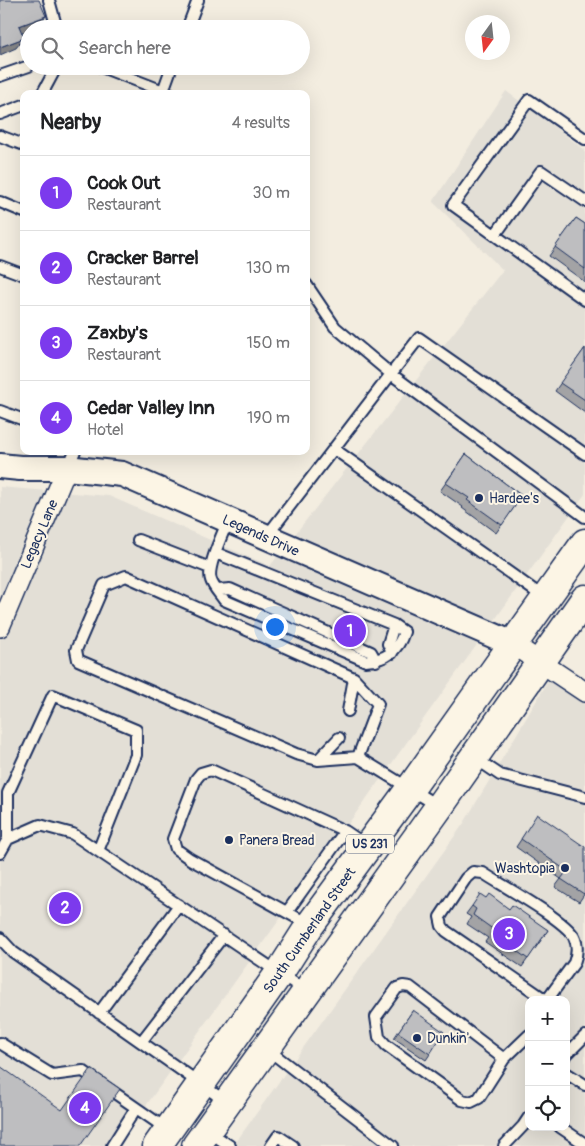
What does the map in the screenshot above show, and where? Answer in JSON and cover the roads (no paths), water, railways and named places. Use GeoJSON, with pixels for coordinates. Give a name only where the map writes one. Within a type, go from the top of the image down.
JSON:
{"type":"FeatureCollection","features":[{"type":"Feature","properties":{"kind":"main road","name":"South Cumberland Street"},"geometry":{"type":"LineString","coordinates":[[163,1138],[280,972],[298,919],[367,847],[585,543]]}},
{"type":"Feature","properties":{"kind":"main road","name":"US 231"},"geometry":{"type":"LineString","coordinates":[[201,1138],[541,663],[581,612]]}},
{"type":"Feature","properties":{"kind":"street","name":"Legends Drive"},"geometry":{"type":"LineString","coordinates":[[0,466],[29,469],[71,460],[122,474],[513,644]]}},
{"type":"Feature","properties":{"kind":"street","name":"Legacy Lane"},"geometry":{"type":"LineString","coordinates":[[0,628],[71,460]]}},
{"type":"Feature","properties":{"kind":"street"},"geometry":{"type":"LineString","coordinates":[[513,644],[585,692]]}},
{"type":"Feature","properties":{"kind":"lane"},"geometry":{"type":"LineString","coordinates":[[49,0],[55,20]]}},
{"type":"Feature","properties":{"kind":"lane"},"geometry":{"type":"LineString","coordinates":[[190,20],[198,0]]}},
{"type":"Feature","properties":{"kind":"lane"},"geometry":{"type":"LineString","coordinates":[[0,76],[20,69]]}},
{"type":"Feature","properties":{"kind":"lane"},"geometry":{"type":"LineString","coordinates":[[44,90],[52,75]]}},
{"type":"Feature","properties":{"kind":"lane"},"geometry":{"type":"LineString","coordinates":[[123,75],[162,90]]}},
{"type":"Feature","properties":{"kind":"lane"},"geometry":{"type":"LineString","coordinates":[[167,90],[170,75]]}},
{"type":"Feature","properties":{"kind":"lane"},"geometry":{"type":"LineString","coordinates":[[585,138],[529,100],[453,205],[585,300]]}},
{"type":"Feature","properties":{"kind":"lane"},"geometry":{"type":"LineString","coordinates":[[0,114],[20,106]]}},
{"type":"Feature","properties":{"kind":"lane"},"geometry":{"type":"LineString","coordinates":[[0,136],[20,144]]}},
{"type":"Feature","properties":{"kind":"lane"},"geometry":{"type":"LineString","coordinates":[[495,235],[541,170],[585,200]]}},
{"type":"Feature","properties":{"kind":"lane"},"geometry":{"type":"LineString","coordinates":[[0,202],[20,210]]}},
{"type":"Feature","properties":{"kind":"lane"},"geometry":{"type":"LineString","coordinates":[[0,266],[20,274]]}},
{"type":"Feature","properties":{"kind":"lane"},"geometry":{"type":"LineString","coordinates":[[310,290],[335,327],[391,374],[585,517]]}},
{"type":"Feature","properties":{"kind":"lane"},"geometry":{"type":"LineString","coordinates":[[266,537],[419,338],[585,454]]}},
{"type":"Feature","properties":{"kind":"lane"},"geometry":{"type":"LineString","coordinates":[[0,411],[20,418]]}},
{"type":"Feature","properties":{"kind":"lane"},"geometry":{"type":"LineString","coordinates":[[334,449],[545,598]]}},
{"type":"Feature","properties":{"kind":"lane"},"geometry":{"type":"LineString","coordinates":[[216,553],[394,625],[404,632],[401,642],[392,653],[376,661],[366,661],[224,600],[211,580],[210,568],[228,520]]}},
{"type":"Feature","properties":{"kind":"lane"},"geometry":{"type":"LineString","coordinates":[[138,540],[210,568]]}},
{"type":"Feature","properties":{"kind":"lane"},"geometry":{"type":"LineString","coordinates":[[358,757],[378,704],[354,678],[126,576],[104,585],[76,650],[78,660],[296,754],[318,760],[358,757],[439,807]]}},
{"type":"Feature","properties":{"kind":"lane"},"geometry":{"type":"LineString","coordinates":[[348,711],[354,678]]}},
{"type":"Feature","properties":{"kind":"lane"},"geometry":{"type":"LineString","coordinates":[[0,853],[8,839],[8,793],[53,695],[136,730],[136,755],[98,851]]}},
{"type":"Feature","properties":{"kind":"lane"},"geometry":{"type":"LineString","coordinates":[[318,760],[339,738]]}},
{"type":"Feature","properties":{"kind":"lane"},"geometry":{"type":"LineString","coordinates":[[474,758],[500,775],[585,796]]}},
{"type":"Feature","properties":{"kind":"lane"},"geometry":{"type":"LineString","coordinates":[[345,831],[298,919],[190,859],[176,849],[173,839],[196,779],[201,773],[211,770],[345,831],[367,847]]}},
{"type":"Feature","properties":{"kind":"lane"},"geometry":{"type":"LineString","coordinates":[[8,839],[40,825],[73,834],[307,992]]}},
{"type":"Feature","properties":{"kind":"lane"},"geometry":{"type":"LineString","coordinates":[[473,872],[483,873],[562,923],[575,939],[576,957],[574,963],[546,1000],[446,931],[442,926],[440,917],[466,878],[473,872]]}},
{"type":"Feature","properties":{"kind":"lane"},"geometry":{"type":"LineString","coordinates":[[100,1012],[179,905]]}},
{"type":"Feature","properties":{"kind":"lane"},"geometry":{"type":"LineString","coordinates":[[141,1042],[224,935]]}},
{"type":"Feature","properties":{"kind":"lane"},"geometry":{"type":"LineString","coordinates":[[0,938],[13,952],[227,1102]]}},
{"type":"Feature","properties":{"kind":"lane"},"geometry":{"type":"LineString","coordinates":[[504,1059],[410,987],[403,986],[397,988],[376,1017],[379,1037],[386,1045],[462,1100],[471,1102],[479,1098],[504,1059],[525,1039]]}},
{"type":"Feature","properties":{"kind":"lane"},"geometry":{"type":"LineString","coordinates":[[570,1050],[585,1036]]}},
{"type":"Feature","properties":{"kind":"lane"},"geometry":{"type":"LineString","coordinates":[[0,1043],[52,1075],[83,1071],[136,1108],[163,1138]]}},
{"type":"Feature","properties":{"kind":"lane"},"geometry":{"type":"LineString","coordinates":[[266,1048],[394,1146]]}},
{"type":"Feature","properties":{"kind":"lane"},"geometry":{"type":"LineString","coordinates":[[570,1076],[585,1085]]}},
{"type":"Feature","properties":{"kind":"lane"},"geometry":{"type":"LineString","coordinates":[[112,1146],[136,1108]]}},
{"type":"Feature","properties":{"kind":"lane"},"geometry":{"type":"LineString","coordinates":[[504,1146],[525,1123]]}},
{"type":"Feature","properties":{"kind":"lane"},"geometry":{"type":"LineString","coordinates":[[566,1131],[585,1144]]}},
{"type":"Feature","properties":{"kind":"lane"},"geometry":{"type":"LineString","coordinates":[[271,1146],[278,1136],[293,1146]]}},
{"type":"Feature","properties":{"kind":"lane"},"geometry":{"type":"LineString","coordinates":[[201,1138],[230,1146]]}},
{"type":"Feature","properties":{"kind":"place","name":"Hardee's"},"geometry":{"type":"Point","coordinates":[479,498]}},
{"type":"Feature","properties":{"kind":"place","name":"Cook Out"},"geometry":{"type":"Point","coordinates":[350,631]}},
{"type":"Feature","properties":{"kind":"place","name":"Panera Bread"},"geometry":{"type":"Point","coordinates":[229,840]}},
{"type":"Feature","properties":{"kind":"place","name":"Washtopia"},"geometry":{"type":"Point","coordinates":[565,868]}},
{"type":"Feature","properties":{"kind":"place","name":"Cracker Barrel"},"geometry":{"type":"Point","coordinates":[65,908]}},
{"type":"Feature","properties":{"kind":"place","name":"Zaxby's"},"geometry":{"type":"Point","coordinates":[509,934]}},
{"type":"Feature","properties":{"kind":"place","name":"Dunkin'"},"geometry":{"type":"Point","coordinates":[417,1038]}},
{"type":"Feature","properties":{"kind":"place","name":"Cedar Valley Inn"},"geometry":{"type":"Point","coordinates":[85,1108]}}]}
